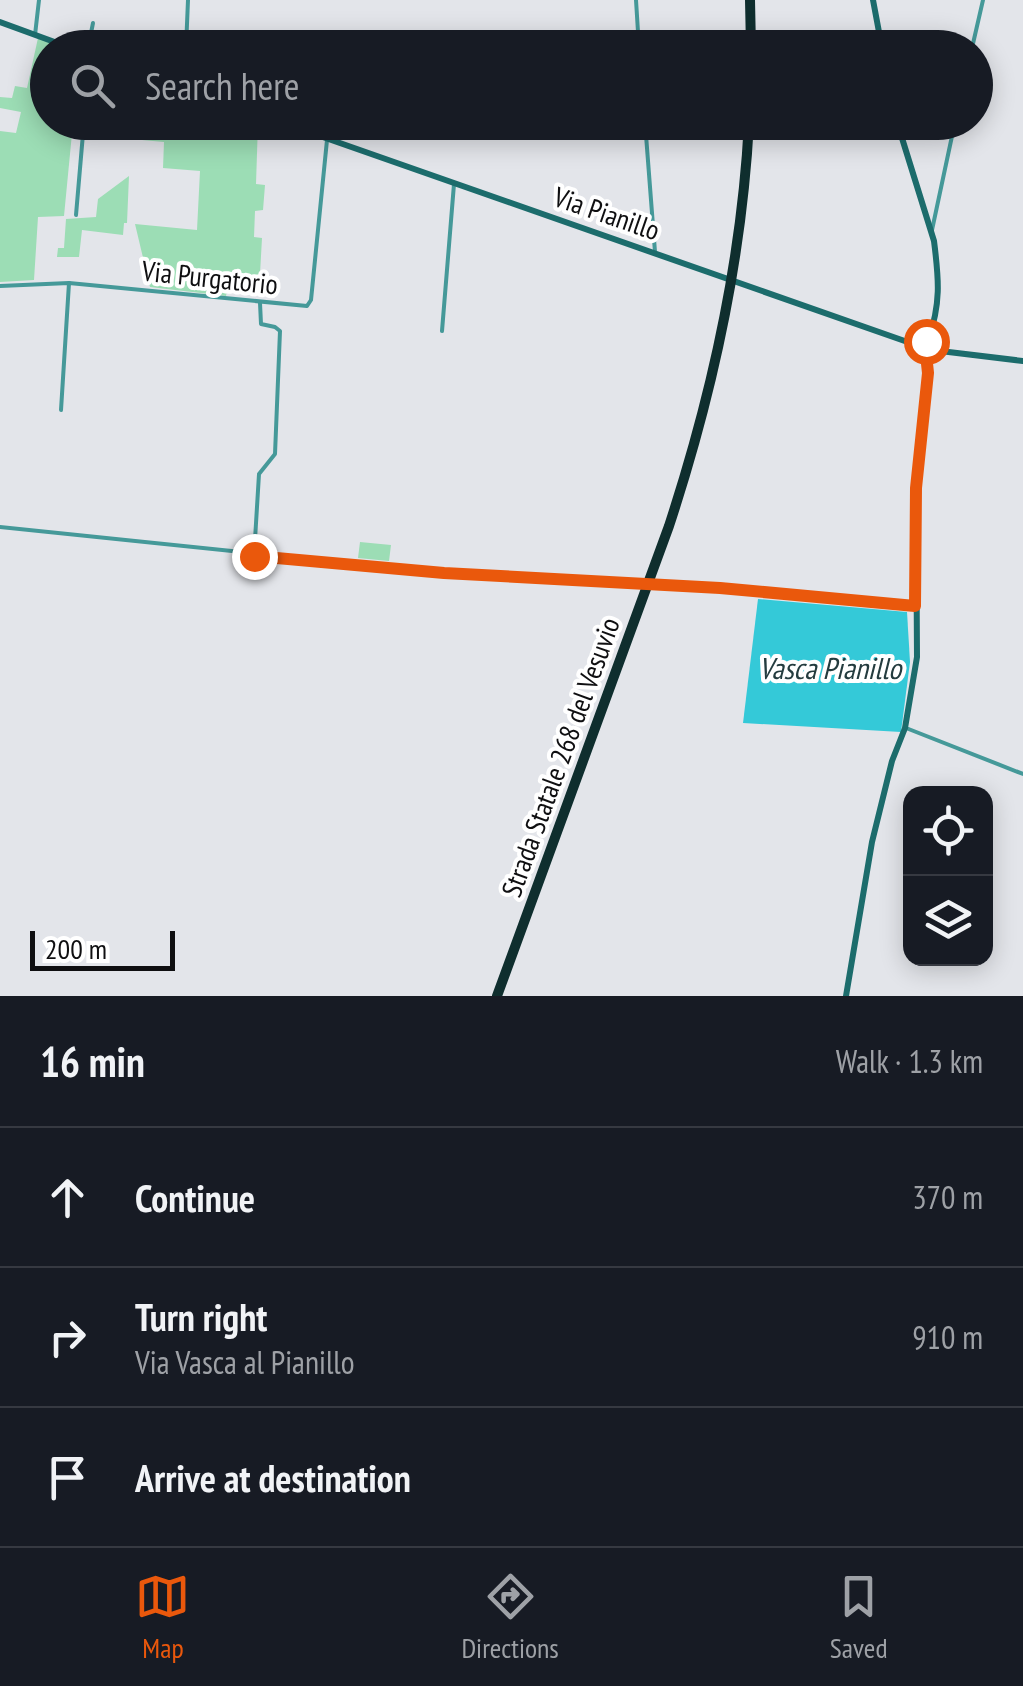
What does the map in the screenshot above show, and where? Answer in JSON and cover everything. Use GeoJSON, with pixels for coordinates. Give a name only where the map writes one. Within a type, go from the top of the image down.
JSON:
{"type":"FeatureCollection","features":[{"type":"Feature","properties":{"kind":"highway"},"geometry":{"type":"LineString","coordinates":[[753,0],[754,30]]}},
{"type":"Feature","properties":{"kind":"highway","name":"Strada Statale 268 del Vesuvio"},"geometry":{"type":"LineString","coordinates":[[500,996],[706,425],[733,291],[750,140]]}},
{"type":"Feature","properties":{"kind":"street"},"geometry":{"type":"LineString","coordinates":[[36,30],[40,0]]}},
{"type":"Feature","properties":{"kind":"street"},"geometry":{"type":"LineString","coordinates":[[187,30],[188,0]]}},
{"type":"Feature","properties":{"kind":"street"},"geometry":{"type":"LineString","coordinates":[[636,0],[638,30]]}},
{"type":"Feature","properties":{"kind":"street"},"geometry":{"type":"LineString","coordinates":[[873,0],[879,30]]}},
{"type":"Feature","properties":{"kind":"street"},"geometry":{"type":"LineString","coordinates":[[976,30],[984,0]]}},
{"type":"Feature","properties":{"kind":"street"},"geometry":{"type":"LineString","coordinates":[[0,22],[30,33]]}},
{"type":"Feature","properties":{"kind":"street"},"geometry":{"type":"LineString","coordinates":[[92,30],[94,23]]}},
{"type":"Feature","properties":{"kind":"street"},"geometry":{"type":"LineString","coordinates":[[76,215],[82,140]]}},
{"type":"Feature","properties":{"kind":"street","name":"Via Pianillo"},"geometry":{"type":"LineString","coordinates":[[328,140],[920,346]]}},
{"type":"Feature","properties":{"kind":"street","name":"Via Purgatorio"},"geometry":{"type":"LineString","coordinates":[[0,286],[69,283],[302,307],[312,300],[328,140]]}},
{"type":"Feature","properties":{"kind":"street"},"geometry":{"type":"LineString","coordinates":[[646,140],[655,254]]}},
{"type":"Feature","properties":{"kind":"street"},"geometry":{"type":"LineString","coordinates":[[846,996],[872,842],[892,762],[905,728],[917,658],[916,488],[928,341],[939,308],[931,234],[902,140]]}},
{"type":"Feature","properties":{"kind":"street"},"geometry":{"type":"LineString","coordinates":[[931,234],[951,140]]}},
{"type":"Feature","properties":{"kind":"street"},"geometry":{"type":"LineString","coordinates":[[442,330],[454,184]]}},
{"type":"Feature","properties":{"kind":"street"},"geometry":{"type":"LineString","coordinates":[[61,410],[69,283]]}},
{"type":"Feature","properties":{"kind":"street"},"geometry":{"type":"LineString","coordinates":[[254,556],[259,474],[275,454],[280,331],[276,326],[261,324],[260,303]]}},
{"type":"Feature","properties":{"kind":"street"},"geometry":{"type":"LineString","coordinates":[[928,341],[920,346],[929,352],[1023,361]]}},
{"type":"Feature","properties":{"kind":"street"},"geometry":{"type":"LineString","coordinates":[[0,527],[444,573],[720,588],[915,606]]}},
{"type":"Feature","properties":{"kind":"street"},"geometry":{"type":"LineString","coordinates":[[905,728],[1023,774]]}},
{"type":"Feature","properties":{"kind":"green space"},"geometry":{"type":"Polygon","coordinates":[[[30,74],[30,140],[71,140],[64,216],[38,217],[34,280],[0,282],[0,131],[16,133],[21,112],[0,108],[0,97],[12,98],[15,86],[27,88],[30,74]]]}},
{"type":"Feature","properties":{"kind":"green space"},"geometry":{"type":"Polygon","coordinates":[[[142,140],[257,140],[256,184],[265,185],[263,210],[255,211],[254,237],[262,238],[259,292],[227,291],[226,296],[150,287],[135,224],[197,230],[200,171],[163,168],[164,142],[142,140]]]}},
{"type":"Feature","properties":{"kind":"green space"},"geometry":{"type":"Polygon","coordinates":[[[129,176],[123,235],[82,230],[79,257],[57,257],[58,248],[64,248],[66,219],[96,217],[98,199],[129,176]]]}},
{"type":"Feature","properties":{"kind":"green space"},"geometry":{"type":"Polygon","coordinates":[[[360,542],[391,545],[389,561],[358,558],[360,542]]]}},
{"type":"Feature","properties":{"kind":"water","name":"Vasca Pianillo"},"geometry":{"type":"Polygon","coordinates":[[[758,599],[907,612],[910,662],[901,732],[743,723],[758,599]]]}},
{"type":"Feature","properties":{"kind":"route"},"geometry":{"type":"LineString","coordinates":[[254,556],[444,573],[720,588],[915,606],[916,488],[928,373],[926,354],[920,346],[926,341]]}}]}
